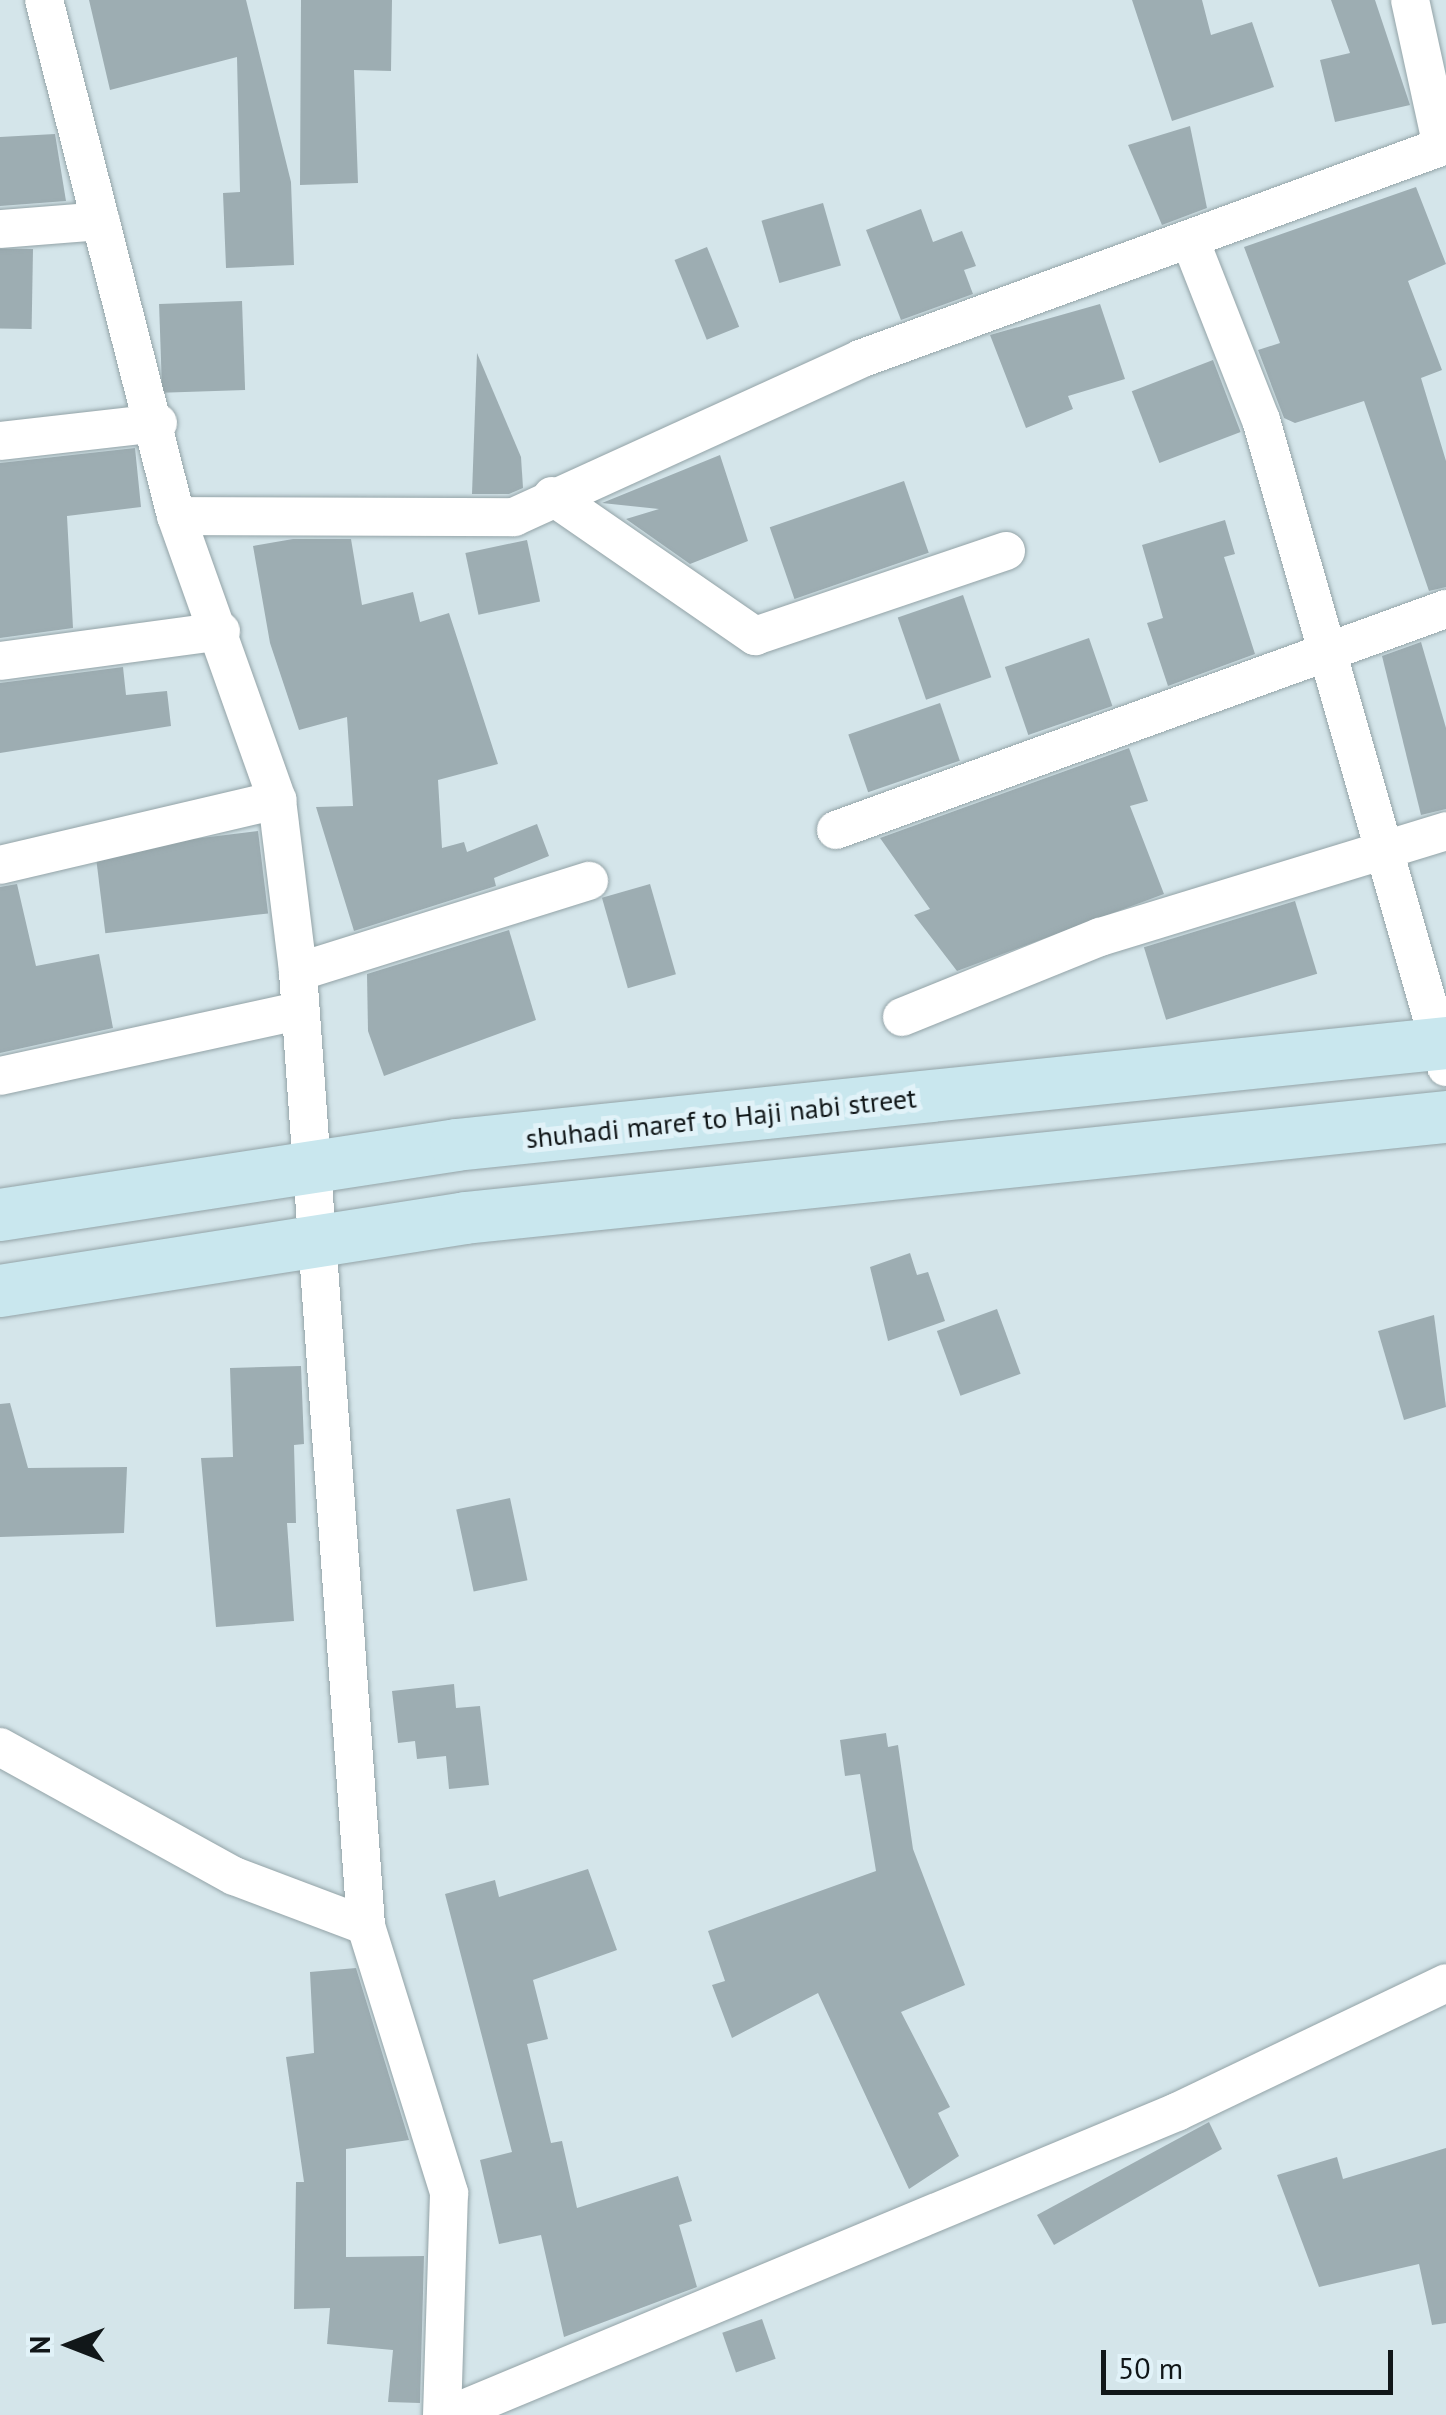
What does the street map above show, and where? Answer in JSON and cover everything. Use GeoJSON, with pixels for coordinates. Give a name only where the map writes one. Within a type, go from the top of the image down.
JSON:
{"type":"FeatureCollection","features":[{"type":"Feature","properties":{"kind":"main road","name":"shuhadi maref to Haji nabi street"},"geometry":{"type":"LineString","coordinates":[[0,1216],[309,1166],[1444,1052]]}},
{"type":"Feature","properties":{"kind":"main road"},"geometry":{"type":"LineString","coordinates":[[0,1291],[314,1240],[1446,1117]]}},
{"type":"Feature","properties":{"kind":"street"},"geometry":{"type":"LineString","coordinates":[[44,0],[158,424],[176,516],[221,631],[277,800],[298,972],[314,1240],[366,1926],[449,2194],[446,2415],[1177,2112],[1446,1983]]}},
{"type":"Feature","properties":{"kind":"street"},"geometry":{"type":"LineString","coordinates":[[176,516],[514,517],[552,496],[860,359],[1444,146],[1410,0]]}},
{"type":"Feature","properties":{"kind":"street"},"geometry":{"type":"LineString","coordinates":[[0,228],[101,222]]}},
{"type":"Feature","properties":{"kind":"street"},"geometry":{"type":"LineString","coordinates":[[1190,240],[1261,420],[1444,1052]]}},
{"type":"Feature","properties":{"kind":"street"},"geometry":{"type":"LineString","coordinates":[[0,442],[158,424]]}},
{"type":"Feature","properties":{"kind":"street"},"geometry":{"type":"LineString","coordinates":[[552,496],[755,636],[1006,550]]}},
{"type":"Feature","properties":{"kind":"street"},"geometry":{"type":"LineString","coordinates":[[836,830],[1446,610]]}},
{"type":"Feature","properties":{"kind":"street"},"geometry":{"type":"LineString","coordinates":[[0,661],[221,631]]}},
{"type":"Feature","properties":{"kind":"street"},"geometry":{"type":"LineString","coordinates":[[0,866],[277,800]]}},
{"type":"Feature","properties":{"kind":"street"},"geometry":{"type":"LineString","coordinates":[[902,1017],[1100,937],[1388,852],[1446,831]]}},
{"type":"Feature","properties":{"kind":"street"},"geometry":{"type":"LineString","coordinates":[[298,972],[589,882]]}},
{"type":"Feature","properties":{"kind":"street"},"geometry":{"type":"LineString","coordinates":[[0,1076],[300,1011]]}},
{"type":"Feature","properties":{"kind":"street"},"geometry":{"type":"LineString","coordinates":[[0,1747],[234,1876],[366,1926]]}},
{"type":"Feature","properties":{"kind":"building"},"geometry":{"type":"Polygon","coordinates":[[[89,0],[246,0],[291,182],[294,265],[226,268],[223,193],[240,192],[237,57],[110,90],[89,0]]]}},
{"type":"Feature","properties":{"kind":"building"},"geometry":{"type":"Polygon","coordinates":[[[301,0],[392,0],[391,71],[354,70],[358,183],[300,185],[301,0]]]}},
{"type":"Feature","properties":{"kind":"building"},"geometry":{"type":"Polygon","coordinates":[[[1132,0],[1202,0],[1211,35],[1252,22],[1274,87],[1172,121],[1132,0]]]}},
{"type":"Feature","properties":{"kind":"building"},"geometry":{"type":"Polygon","coordinates":[[[1331,0],[1375,0],[1410,105],[1335,122],[1320,60],[1350,53],[1331,0]]]}},
{"type":"Feature","properties":{"kind":"building"},"geometry":{"type":"Polygon","coordinates":[[[1190,126],[1207,208],[1162,225],[1128,145],[1190,126]]]}},
{"type":"Feature","properties":{"kind":"building"},"geometry":{"type":"Polygon","coordinates":[[[55,134],[66,201],[0,206],[0,137],[55,134]]]}},
{"type":"Feature","properties":{"kind":"building"},"geometry":{"type":"Polygon","coordinates":[[[1416,187],[1446,264],[1408,281],[1442,370],[1421,378],[1446,461],[1446,587],[1429,591],[1364,401],[1295,423],[1284,418],[1258,350],[1280,343],[1244,247],[1416,187]]]}},
{"type":"Feature","properties":{"kind":"building"},"geometry":{"type":"Polygon","coordinates":[[[823,203],[841,265],[779,283],[761,221],[823,203]]]}},
{"type":"Feature","properties":{"kind":"building"},"geometry":{"type":"Polygon","coordinates":[[[921,209],[933,242],[962,231],[976,266],[964,270],[973,294],[901,320],[866,230],[921,209]]]}},
{"type":"Feature","properties":{"kind":"building"},"geometry":{"type":"Polygon","coordinates":[[[707,247],[739,327],[707,340],[675,260],[707,247]]]}},
{"type":"Feature","properties":{"kind":"building"},"geometry":{"type":"Polygon","coordinates":[[[0,248],[33,249],[32,329],[0,328],[0,248]]]}},
{"type":"Feature","properties":{"kind":"building"},"geometry":{"type":"Polygon","coordinates":[[[242,301],[245,390],[162,393],[159,304],[242,301]]]}},
{"type":"Feature","properties":{"kind":"building"},"geometry":{"type":"Polygon","coordinates":[[[1100,304],[1125,379],[1068,396],[1073,409],[1026,428],[990,335],[1100,304]]]}},
{"type":"Feature","properties":{"kind":"building"},"geometry":{"type":"Polygon","coordinates":[[[477,353],[521,457],[523,488],[509,494],[472,494],[477,353]]]}},
{"type":"Feature","properties":{"kind":"building"},"geometry":{"type":"Polygon","coordinates":[[[1213,360],[1241,432],[1159,463],[1132,391],[1213,360]]]}},
{"type":"Feature","properties":{"kind":"building"},"geometry":{"type":"Polygon","coordinates":[[[135,448],[141,507],[67,516],[73,628],[0,638],[0,463],[135,448]]]}},
{"type":"Feature","properties":{"kind":"building"},"geometry":{"type":"Polygon","coordinates":[[[720,455],[748,541],[690,564],[626,519],[659,509],[602,503],[720,455]]]}},
{"type":"Feature","properties":{"kind":"building"},"geometry":{"type":"Polygon","coordinates":[[[904,481],[929,553],[794,599],[770,527],[904,481]]]}},
{"type":"Feature","properties":{"kind":"building"},"geometry":{"type":"Polygon","coordinates":[[[1225,520],[1235,554],[1224,557],[1255,654],[1168,686],[1147,623],[1163,618],[1142,545],[1225,520]]]}},
{"type":"Feature","properties":{"kind":"building"},"geometry":{"type":"Polygon","coordinates":[[[293,539],[351,539],[362,605],[413,592],[420,622],[449,613],[498,764],[438,780],[442,848],[464,842],[467,852],[537,824],[549,856],[494,878],[496,886],[354,931],[316,807],[353,806],[347,717],[299,730],[270,643],[253,546],[293,539]]]}},
{"type":"Feature","properties":{"kind":"building"},"geometry":{"type":"Polygon","coordinates":[[[527,540],[540,602],[478,615],[465,553],[527,540]]]}},
{"type":"Feature","properties":{"kind":"building"},"geometry":{"type":"Polygon","coordinates":[[[963,595],[991,677],[926,700],[898,617],[963,595]]]}},
{"type":"Feature","properties":{"kind":"building"},"geometry":{"type":"Polygon","coordinates":[[[1089,638],[1112,706],[1028,735],[1005,667],[1089,638]]]}},
{"type":"Feature","properties":{"kind":"building"},"geometry":{"type":"Polygon","coordinates":[[[1421,642],[1446,728],[1446,809],[1421,815],[1382,656],[1421,642]]]}},
{"type":"Feature","properties":{"kind":"building"},"geometry":{"type":"Polygon","coordinates":[[[123,667],[126,695],[167,691],[171,726],[0,753],[0,683],[123,667]]]}},
{"type":"Feature","properties":{"kind":"building"},"geometry":{"type":"Polygon","coordinates":[[[940,703],[960,761],[868,792],[848,735],[940,703]]]}},
{"type":"Feature","properties":{"kind":"building"},"geometry":{"type":"Polygon","coordinates":[[[1129,748],[1148,801],[1130,806],[1164,894],[957,971],[914,915],[930,909],[880,838],[1129,748]]]}},
{"type":"Feature","properties":{"kind":"building"},"geometry":{"type":"Polygon","coordinates":[[[258,831],[268,913],[105,933],[95,851],[258,831]]]}},
{"type":"Feature","properties":{"kind":"building"},"geometry":{"type":"Polygon","coordinates":[[[17,884],[36,966],[99,954],[113,1028],[0,1053],[0,887],[17,884]]]}},
{"type":"Feature","properties":{"kind":"building"},"geometry":{"type":"Polygon","coordinates":[[[650,884],[676,974],[628,988],[602,898],[650,884]]]}},
{"type":"Feature","properties":{"kind":"building"},"geometry":{"type":"Polygon","coordinates":[[[1295,901],[1317,974],[1166,1020],[1144,947],[1295,901]]]}},
{"type":"Feature","properties":{"kind":"building"},"geometry":{"type":"Polygon","coordinates":[[[509,930],[536,1020],[384,1076],[368,1031],[367,974],[509,930]]]}},
{"type":"Feature","properties":{"kind":"building"},"geometry":{"type":"Polygon","coordinates":[[[910,1253],[917,1275],[928,1272],[945,1321],[888,1341],[870,1267],[910,1253]]]}},
{"type":"Feature","properties":{"kind":"building"},"geometry":{"type":"Polygon","coordinates":[[[997,1309],[1021,1374],[960,1396],[937,1331],[997,1309]]]}},
{"type":"Feature","properties":{"kind":"building"},"geometry":{"type":"Polygon","coordinates":[[[1434,1315],[1446,1407],[1404,1420],[1378,1331],[1434,1315]]]}},
{"type":"Feature","properties":{"kind":"building"},"geometry":{"type":"Polygon","coordinates":[[[301,1366],[304,1444],[294,1445],[296,1523],[287,1523],[294,1621],[216,1627],[201,1458],[233,1457],[230,1368],[301,1366]]]}},
{"type":"Feature","properties":{"kind":"building"},"geometry":{"type":"Polygon","coordinates":[[[10,1403],[28,1468],[127,1467],[124,1533],[0,1537],[0,1404],[10,1403]]]}},
{"type":"Feature","properties":{"kind":"building"},"geometry":{"type":"Polygon","coordinates":[[[510,1498],[527,1580],[474,1592],[456,1509],[510,1498]]]}},
{"type":"Feature","properties":{"kind":"building"},"geometry":{"type":"Polygon","coordinates":[[[454,1684],[456,1708],[480,1706],[489,1785],[449,1789],[446,1756],[417,1759],[415,1741],[398,1743],[392,1691],[454,1684]]]}},
{"type":"Feature","properties":{"kind":"building"},"geometry":{"type":"Polygon","coordinates":[[[886,1733],[888,1747],[898,1745],[913,1849],[965,1985],[901,2012],[950,2107],[938,2113],[959,2156],[909,2189],[818,1993],[732,2038],[712,1985],[725,1981],[708,1931],[876,1871],[860,1774],[845,1776],[840,1740],[886,1733]]]}},
{"type":"Feature","properties":{"kind":"building"},"geometry":{"type":"Polygon","coordinates":[[[588,1869],[617,1950],[533,1980],[548,2039],[527,2044],[551,2143],[562,2141],[577,2208],[678,2176],[692,2221],[679,2225],[697,2287],[564,2337],[541,2235],[499,2244],[480,2160],[512,2152],[445,1894],[495,1880],[499,1897],[588,1869]]]}},
{"type":"Feature","properties":{"kind":"building"},"geometry":{"type":"Polygon","coordinates":[[[356,1968],[409,2140],[346,2149],[346,2257],[424,2256],[420,2403],[388,2402],[393,2350],[327,2344],[330,2308],[294,2309],[296,2182],[304,2182],[286,2057],[314,2053],[310,1972],[356,1968]]]}},
{"type":"Feature","properties":{"kind":"building"},"geometry":{"type":"Polygon","coordinates":[[[1209,2122],[1222,2149],[1054,2245],[1037,2215],[1209,2122]]]}},
{"type":"Feature","properties":{"kind":"building"},"geometry":{"type":"Polygon","coordinates":[[[1446,2148],[1446,2323],[1432,2325],[1419,2264],[1319,2287],[1277,2175],[1337,2157],[1343,2179],[1446,2148]]]}},
{"type":"Feature","properties":{"kind":"building"},"geometry":{"type":"Polygon","coordinates":[[[762,2319],[776,2359],[736,2372],[722,2333],[762,2319]]]}}]}
